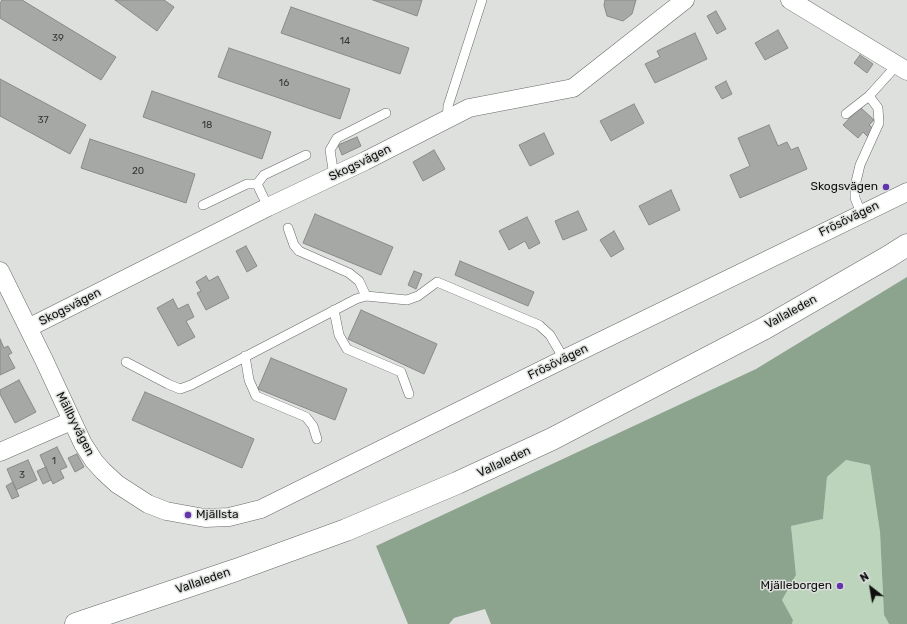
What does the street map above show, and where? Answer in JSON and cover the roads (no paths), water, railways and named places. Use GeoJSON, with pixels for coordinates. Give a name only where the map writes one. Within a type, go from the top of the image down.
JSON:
{"type":"FeatureCollection","features":[{"type":"Feature","properties":{"kind":"main road","name":"Vallaleden"},"geometry":{"type":"LineString","coordinates":[[76,624],[236,570],[346,530],[457,483],[552,439],[744,339],[907,245]]}},
{"type":"Feature","properties":{"kind":"street","name":"Skogsvägen"},"geometry":{"type":"LineString","coordinates":[[28,328],[469,108],[572,88],[685,0]]}},
{"type":"Feature","properties":{"kind":"street"},"geometry":{"type":"LineString","coordinates":[[790,0],[902,68]]}},
{"type":"Feature","properties":{"kind":"street","name":"Frösövägen"},"geometry":{"type":"LineString","coordinates":[[205,518],[229,517],[261,509],[861,213],[907,192]]}},
{"type":"Feature","properties":{"kind":"street","name":"Mällbyvägen"},"geometry":{"type":"LineString","coordinates":[[0,271],[71,421],[94,461],[116,484],[148,504],[166,511],[205,518]]}},
{"type":"Feature","properties":{"kind":"street"},"geometry":{"type":"LineString","coordinates":[[0,452],[71,421]]}},
{"type":"Feature","properties":{"kind":"lane"},"geometry":{"type":"LineString","coordinates":[[447,120],[448,106],[482,0]]}},
{"type":"Feature","properties":{"kind":"lane"},"geometry":{"type":"LineString","coordinates":[[846,114],[902,68]]}},
{"type":"Feature","properties":{"kind":"lane"},"geometry":{"type":"LineString","coordinates":[[861,213],[855,198],[855,186],[860,165],[879,123],[878,108],[869,96]]}},
{"type":"Feature","properties":{"kind":"lane"},"geometry":{"type":"LineString","coordinates":[[334,176],[330,150],[337,138],[386,113]]}},
{"type":"Feature","properties":{"kind":"lane"},"geometry":{"type":"LineString","coordinates":[[257,184],[264,175],[306,155]]}},
{"type":"Feature","properties":{"kind":"lane"},"geometry":{"type":"LineString","coordinates":[[203,205],[247,184],[257,184]]}},
{"type":"Feature","properties":{"kind":"lane"},"geometry":{"type":"LineString","coordinates":[[257,184],[268,207]]}},
{"type":"Feature","properties":{"kind":"lane"},"geometry":{"type":"LineString","coordinates":[[288,228],[294,245],[298,251],[349,272],[359,281],[366,296]]}},
{"type":"Feature","properties":{"kind":"lane"},"geometry":{"type":"LineString","coordinates":[[126,362],[180,388],[191,384],[356,299],[366,296],[407,300],[418,296],[437,282],[539,325],[550,335],[564,359]]}},
{"type":"Feature","properties":{"kind":"lane"},"geometry":{"type":"LineString","coordinates":[[334,310],[339,335],[347,349],[401,372],[409,394]]}},
{"type":"Feature","properties":{"kind":"lane"},"geometry":{"type":"LineString","coordinates":[[245,356],[249,380],[256,396],[306,417],[313,426],[317,439]]}},
{"type":"Feature","properties":{"kind":"place","name":"Skogsvägen"},"geometry":{"type":"Point","coordinates":[886,187]}},
{"type":"Feature","properties":{"kind":"place","name":"Mjällsta"},"geometry":{"type":"Point","coordinates":[188,515]}},
{"type":"Feature","properties":{"kind":"place","name":"Mjälleborgen"},"geometry":{"type":"Point","coordinates":[840,586]}}]}
